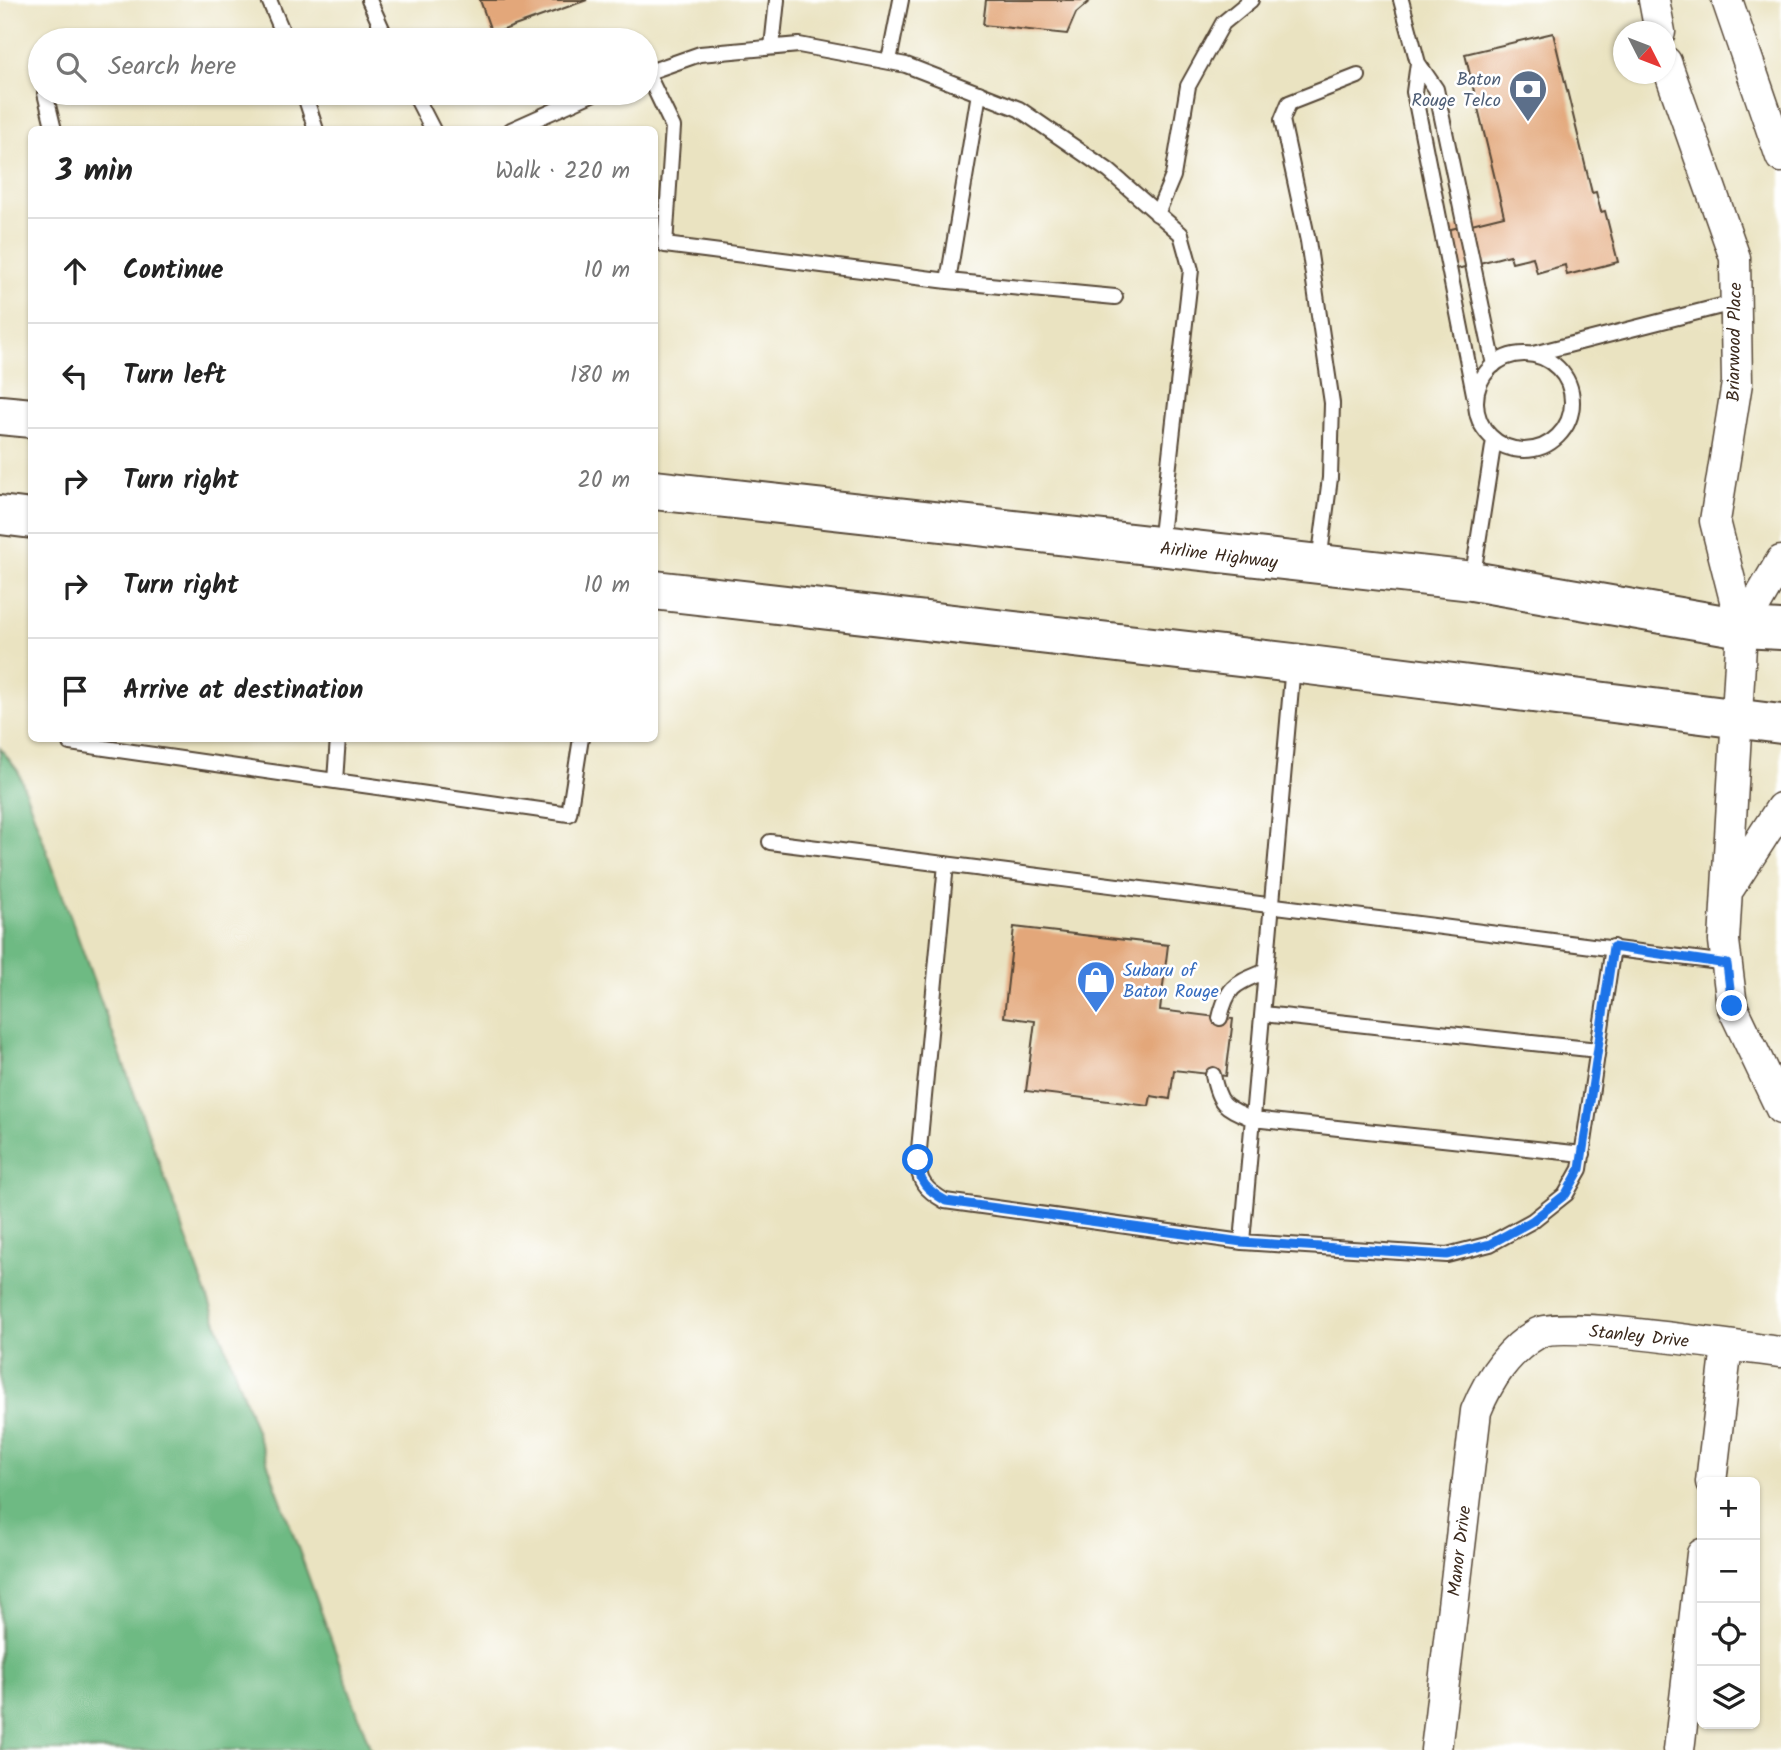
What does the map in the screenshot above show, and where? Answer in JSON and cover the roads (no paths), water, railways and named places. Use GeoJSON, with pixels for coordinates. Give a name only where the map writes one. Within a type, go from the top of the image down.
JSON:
{"type":"FeatureCollection","features":[{"type":"Feature","properties":{"kind":"highway"},"geometry":{"type":"LineString","coordinates":[[0,415],[28,418]]}},
{"type":"Feature","properties":{"kind":"highway","name":"Airline Highway"},"geometry":{"type":"LineString","coordinates":[[658,490],[1318,566],[1472,581],[1742,628],[1781,630]]}},
{"type":"Feature","properties":{"kind":"highway"},"geometry":{"type":"LineString","coordinates":[[0,515],[28,518]]}},
{"type":"Feature","properties":{"kind":"highway"},"geometry":{"type":"LineString","coordinates":[[658,590],[1293,663],[1781,724]]}},
{"type":"Feature","properties":{"kind":"street"},"geometry":{"type":"LineString","coordinates":[[1654,0],[1658,21]]}},
{"type":"Feature","properties":{"kind":"street"},"geometry":{"type":"LineString","coordinates":[[1727,0],[1781,157]]}},
{"type":"Feature","properties":{"kind":"street","name":"Briarwood Place"},"geometry":{"type":"LineString","coordinates":[[1673,84],[1735,258],[1738,302],[1737,383],[1715,521],[1742,628],[1739,720],[1724,941],[1732,1006],[1781,1109]]}},
{"type":"Feature","properties":{"kind":"street","name":"Briarwood Place"},"geometry":{"type":"LineString","coordinates":[[1742,628],[1781,561]]}},
{"type":"Feature","properties":{"kind":"street"},"geometry":{"type":"LineString","coordinates":[[1728,890],[1781,808]]}},
{"type":"Feature","properties":{"kind":"street","name":"Stanley Drive"},"geometry":{"type":"LineString","coordinates":[[1506,1359],[1540,1332],[1585,1329],[1781,1352]]}},
{"type":"Feature","properties":{"kind":"street"},"geometry":{"type":"LineString","coordinates":[[1712,1477],[1727,1346]]}},
{"type":"Feature","properties":{"kind":"street","name":"Manor Drive"},"geometry":{"type":"LineString","coordinates":[[1436,1750],[1476,1411],[1489,1381],[1506,1359]]}},
{"type":"Feature","properties":{"kind":"street"},"geometry":{"type":"LineString","coordinates":[[1679,1750],[1697,1597]]}},
{"type":"Feature","properties":{"kind":"lane"},"geometry":{"type":"LineString","coordinates":[[269,0],[281,28]]}},
{"type":"Feature","properties":{"kind":"lane"},"geometry":{"type":"LineString","coordinates":[[369,0],[382,28]]}},
{"type":"Feature","properties":{"kind":"lane"},"geometry":{"type":"LineString","coordinates":[[772,47],[777,0]]}},
{"type":"Feature","properties":{"kind":"lane"},"geometry":{"type":"LineString","coordinates":[[889,61],[901,0]]}},
{"type":"Feature","properties":{"kind":"lane"},"geometry":{"type":"LineString","coordinates":[[1157,214],[1173,176],[1188,86],[1223,23],[1251,0]]}},
{"type":"Feature","properties":{"kind":"lane"},"geometry":{"type":"LineString","coordinates":[[1401,0],[1418,64],[1436,89],[1494,365]]}},
{"type":"Feature","properties":{"kind":"lane"},"geometry":{"type":"LineString","coordinates":[[658,69],[700,54],[799,45],[889,61],[1019,108],[1109,171],[1181,234],[1191,270],[1160,548]]}},
{"type":"Feature","properties":{"kind":"lane"},"geometry":{"type":"LineString","coordinates":[[1418,64],[1414,92],[1476,404],[1483,429],[1507,448],[1536,449],[1562,433],[1569,419],[1573,402],[1570,386],[1562,372],[1549,360],[1533,354]]}},
{"type":"Feature","properties":{"kind":"lane"},"geometry":{"type":"LineString","coordinates":[[1318,566],[1331,478],[1332,403],[1308,241],[1282,120],[1289,103],[1358,76]]}},
{"type":"Feature","properties":{"kind":"lane"},"geometry":{"type":"LineString","coordinates":[[948,281],[979,93]]}},
{"type":"Feature","properties":{"kind":"lane"},"geometry":{"type":"LineString","coordinates":[[658,97],[673,127],[665,245],[948,281],[1115,297]]}},
{"type":"Feature","properties":{"kind":"lane"},"geometry":{"type":"LineString","coordinates":[[48,105],[53,126]]}},
{"type":"Feature","properties":{"kind":"lane"},"geometry":{"type":"LineString","coordinates":[[308,105],[315,126]]}},
{"type":"Feature","properties":{"kind":"lane"},"geometry":{"type":"LineString","coordinates":[[420,105],[431,126]]}},
{"type":"Feature","properties":{"kind":"lane"},"geometry":{"type":"LineString","coordinates":[[520,126],[567,105]]}},
{"type":"Feature","properties":{"kind":"lane"},"geometry":{"type":"LineString","coordinates":[[1476,404],[1478,386],[1494,365],[1516,354],[1533,354],[1738,302]]}},
{"type":"Feature","properties":{"kind":"lane"},"geometry":{"type":"LineString","coordinates":[[1472,581],[1494,440]]}},
{"type":"Feature","properties":{"kind":"lane"},"geometry":{"type":"LineString","coordinates":[[1242,1242],[1293,663]]}},
{"type":"Feature","properties":{"kind":"lane"},"geometry":{"type":"LineString","coordinates":[[71,742],[569,814],[580,742]]}},
{"type":"Feature","properties":{"kind":"lane"},"geometry":{"type":"LineString","coordinates":[[335,781],[338,742]]}},
{"type":"Feature","properties":{"kind":"lane"},"geometry":{"type":"LineString","coordinates":[[770,842],[1613,947],[1727,964]]}},
{"type":"Feature","properties":{"kind":"lane"},"geometry":{"type":"LineString","coordinates":[[946,864],[918,1177],[930,1192],[946,1201],[1242,1242],[1447,1255],[1490,1244],[1532,1221],[1566,1194],[1580,1169],[1583,1154],[1613,947]]}},
{"type":"Feature","properties":{"kind":"lane"},"geometry":{"type":"LineString","coordinates":[[1220,1018],[1225,995],[1234,985],[1266,971]]}},
{"type":"Feature","properties":{"kind":"lane"},"geometry":{"type":"LineString","coordinates":[[1263,1014],[1598,1050]]}},
{"type":"Feature","properties":{"kind":"lane"},"geometry":{"type":"LineString","coordinates":[[1213,1075],[1217,1097],[1227,1108],[1253,1119],[1583,1154]]}},
{"type":"Feature","properties":{"kind":"place","name":"Baton Rouge Telco"},"geometry":{"type":"Point","coordinates":[1528,123]}},
{"type":"Feature","properties":{"kind":"place","name":"Subaru of Baton Rouge"},"geometry":{"type":"Point","coordinates":[1096,1014]}}]}
